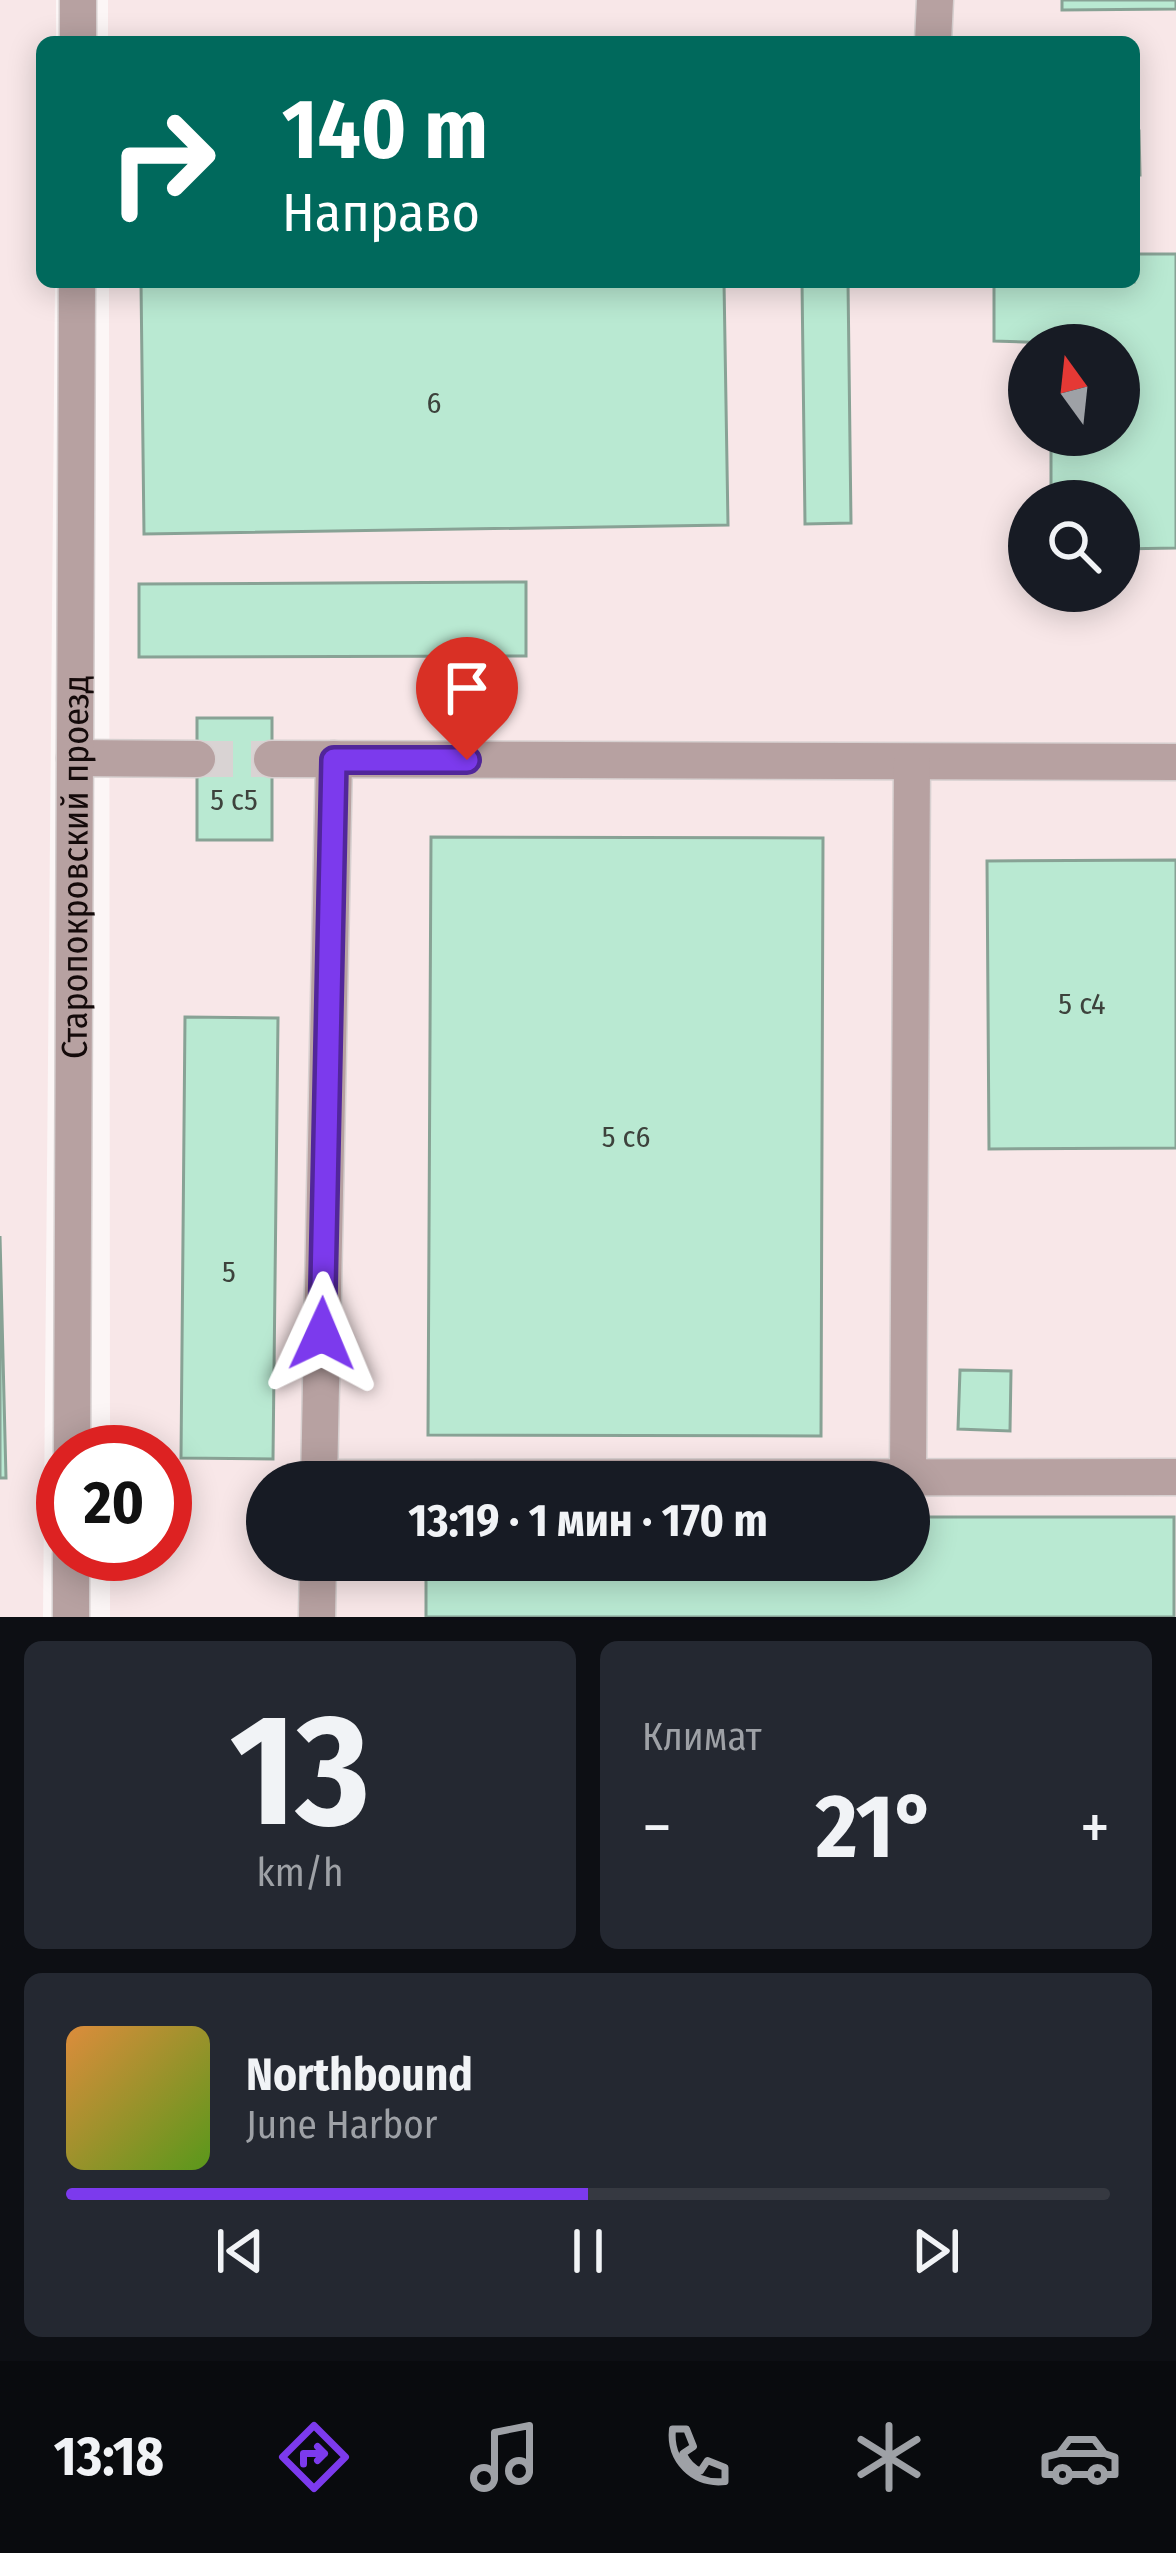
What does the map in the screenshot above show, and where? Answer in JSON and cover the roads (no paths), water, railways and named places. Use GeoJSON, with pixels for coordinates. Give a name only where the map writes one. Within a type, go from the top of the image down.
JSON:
{"type":"FeatureCollection","features":[{"type":"Feature","properties":{"kind":"street"},"geometry":{"type":"LineString","coordinates":[[78,0],[78,36]]}},
{"type":"Feature","properties":{"kind":"street"},"geometry":{"type":"LineString","coordinates":[[933,36],[935,0]]}},
{"type":"Feature","properties":{"kind":"street","name":"Старопокровский проезд"},"geometry":{"type":"LineString","coordinates":[[72,1425],[76,288]]}},
{"type":"Feature","properties":{"kind":"street"},"geometry":{"type":"LineString","coordinates":[[75,758],[197,759]]}},
{"type":"Feature","properties":{"kind":"street"},"geometry":{"type":"LineString","coordinates":[[272,759],[1176,762]]}},
{"type":"Feature","properties":{"kind":"street"},"geometry":{"type":"LineString","coordinates":[[320,1461],[334,760]]}},
{"type":"Feature","properties":{"kind":"street"},"geometry":{"type":"LineString","coordinates":[[908,1461],[912,762]]}},
{"type":"Feature","properties":{"kind":"street"},"geometry":{"type":"LineString","coordinates":[[930,1477],[1176,1477]]}},
{"type":"Feature","properties":{"kind":"street"},"geometry":{"type":"LineString","coordinates":[[71,1581],[71,1617]]}},
{"type":"Feature","properties":{"kind":"street"},"geometry":{"type":"LineString","coordinates":[[317,1617],[318,1581]]}},
{"type":"Feature","properties":{"kind":"tunnel"},"geometry":{"type":"LineString","coordinates":[[197,759],[272,759]]}}]}
